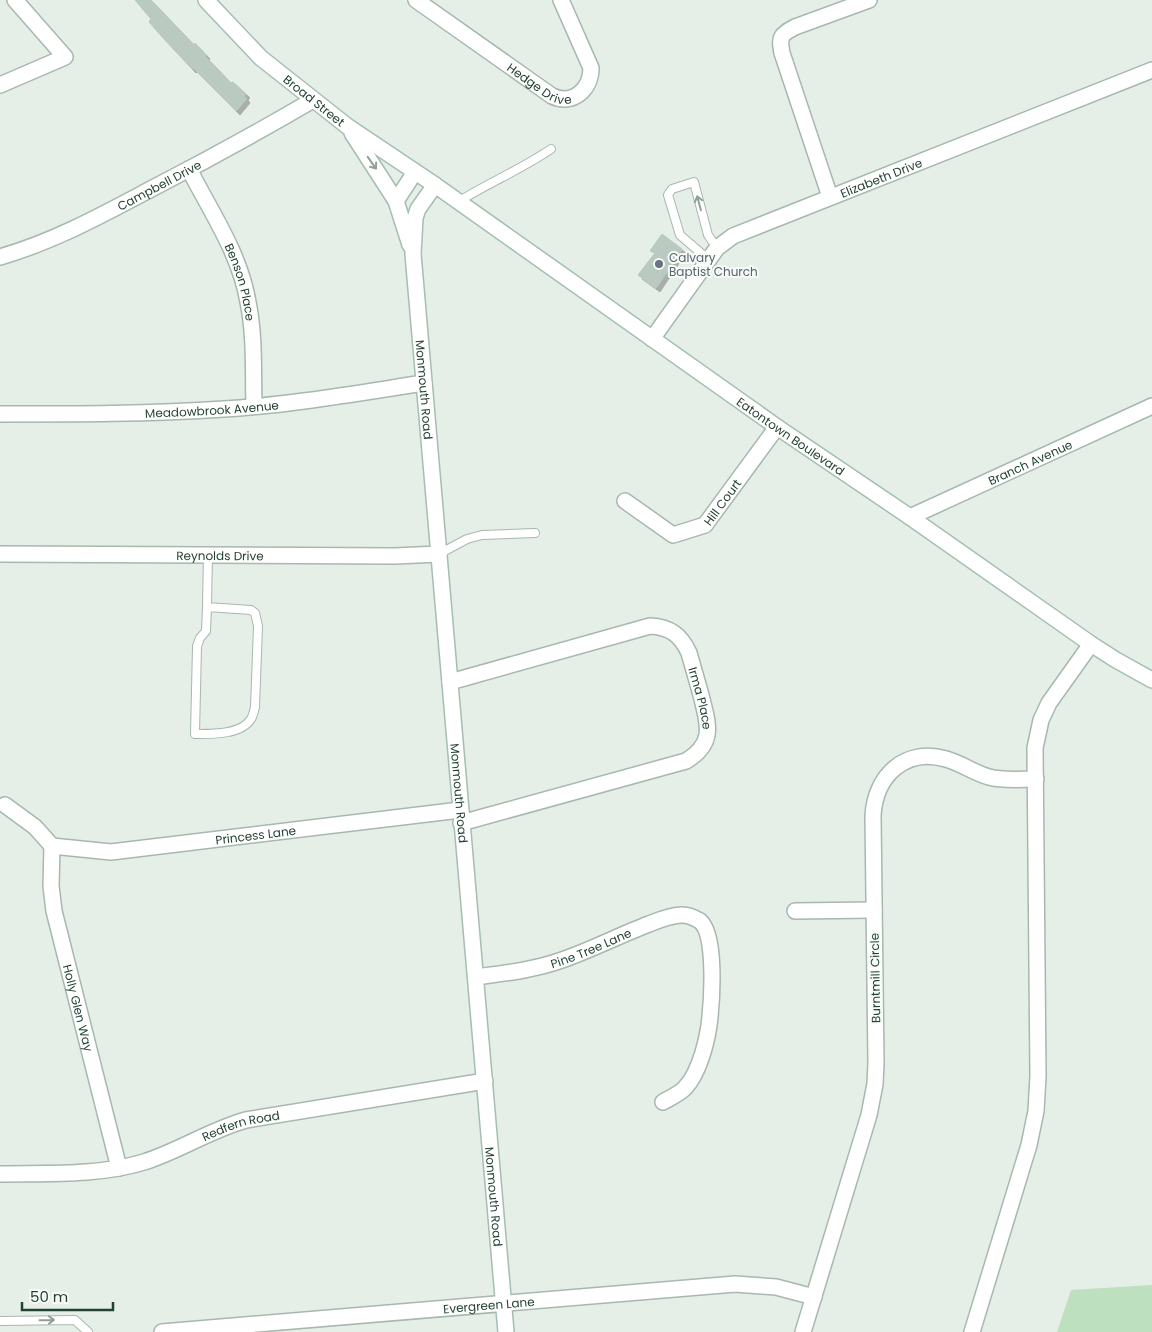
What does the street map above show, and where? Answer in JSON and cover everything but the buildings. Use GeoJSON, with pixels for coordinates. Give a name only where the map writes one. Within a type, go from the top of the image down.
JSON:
{"type":"FeatureCollection","features":[{"type":"Feature","properties":{"kind":"street"},"geometry":{"type":"LineString","coordinates":[[0,86],[65,57],[15,0]]}},
{"type":"Feature","properties":{"kind":"street","name":"Broad Street"},"geometry":{"type":"LineString","coordinates":[[206,0],[238,36],[261,58],[346,126],[435,185]]}},
{"type":"Feature","properties":{"kind":"street","name":"Hedge Drive"},"geometry":{"type":"LineString","coordinates":[[416,0],[552,96],[571,99],[583,92],[588,86],[591,68],[561,0]]}},
{"type":"Feature","properties":{"kind":"street"},"geometry":{"type":"LineString","coordinates":[[830,197],[782,53],[780,41],[785,32],[795,27],[869,0]]}},
{"type":"Feature","properties":{"kind":"street","name":"Elizabeth Drive"},"geometry":{"type":"LineString","coordinates":[[652,339],[713,254],[733,236],[1152,70]]}},
{"type":"Feature","properties":{"kind":"street","name":"Campbell Drive"},"geometry":{"type":"LineString","coordinates":[[0,257],[28,249],[62,235],[189,169],[313,100]]}},
{"type":"Feature","properties":{"kind":"street","name":"Monmouth Road"},"geometry":{"type":"LineString","coordinates":[[346,126],[396,201],[413,254]]}},
{"type":"Feature","properties":{"kind":"street","name":"Benson Place"},"geometry":{"type":"LineString","coordinates":[[189,169],[230,247],[244,286],[251,324],[254,406]]}},
{"type":"Feature","properties":{"kind":"street"},"geometry":{"type":"LineString","coordinates":[[396,201],[415,172]]}},
{"type":"Feature","properties":{"kind":"street","name":"Monmouth Road"},"geometry":{"type":"LineString","coordinates":[[435,185],[418,209],[415,218],[413,254],[506,1332]]}},
{"type":"Feature","properties":{"kind":"street","name":"Eatontown Boulevard"},"geometry":{"type":"LineString","coordinates":[[435,185],[777,427],[910,517],[1091,644],[1152,680]]}},
{"type":"Feature","properties":{"kind":"street","name":"Meadowbrook Avenue"},"geometry":{"type":"LineString","coordinates":[[0,414],[215,410],[424,383]]}},
{"type":"Feature","properties":{"kind":"street","name":"Branch Avenue"},"geometry":{"type":"LineString","coordinates":[[910,517],[1152,406]]}},
{"type":"Feature","properties":{"kind":"street","name":"Hill Court"},"geometry":{"type":"LineString","coordinates":[[625,501],[673,535],[705,525],[777,427]]}},
{"type":"Feature","properties":{"kind":"street","name":"Reynolds Drive"},"geometry":{"type":"LineString","coordinates":[[0,554],[395,556],[439,554]]}},
{"type":"Feature","properties":{"kind":"street","name":"Irma Place"},"geometry":{"type":"LineString","coordinates":[[450,682],[650,626],[661,627],[676,634],[685,643],[690,653],[708,726],[707,736],[702,747],[686,761],[461,817]]}},
{"type":"Feature","properties":{"kind":"street"},"geometry":{"type":"LineString","coordinates":[[972,1332],[1029,1145],[1036,1111],[1038,1076],[1035,748],[1040,720],[1049,703],[1091,644]]}},
{"type":"Feature","properties":{"kind":"street","name":"Burntmill Circle"},"geometry":{"type":"LineString","coordinates":[[803,1332],[869,1115],[875,1084],[874,807],[880,786],[894,769],[911,759],[934,756],[948,759],[990,778],[1036,779]]}},
{"type":"Feature","properties":{"kind":"street"},"geometry":{"type":"LineString","coordinates":[[5,805],[35,827],[52,846]]}},
{"type":"Feature","properties":{"kind":"street","name":"Princess Lane"},"geometry":{"type":"LineString","coordinates":[[52,846],[111,852],[304,830],[461,817]]}},
{"type":"Feature","properties":{"kind":"street","name":"Holly Glen Way"},"geometry":{"type":"LineString","coordinates":[[52,846],[51,886],[54,911],[119,1168]]}},
{"type":"Feature","properties":{"kind":"street"},"geometry":{"type":"LineString","coordinates":[[795,911],[874,910]]}},
{"type":"Feature","properties":{"kind":"street","name":"Pine Tree Lane"},"geometry":{"type":"LineString","coordinates":[[476,977],[519,971],[563,960],[627,932],[663,919],[682,915],[690,916],[701,922],[708,933],[710,944],[711,1001],[709,1025],[703,1051],[691,1080],[677,1094],[663,1102]]}},
{"type":"Feature","properties":{"kind":"street","name":"Redfern Road"},"geometry":{"type":"LineString","coordinates":[[0,1174],[85,1172],[119,1168],[163,1155],[213,1131],[246,1120],[485,1081]]}},
{"type":"Feature","properties":{"kind":"street","name":"Evergreen Lane"},"geometry":{"type":"LineString","coordinates":[[162,1332],[735,1284],[776,1287],[814,1297]]}},
{"type":"Feature","properties":{"kind":"lane"},"geometry":{"type":"LineString","coordinates":[[458,202],[551,149]]}},
{"type":"Feature","properties":{"kind":"lane"},"geometry":{"type":"LineString","coordinates":[[694,182],[713,254],[680,235],[668,195],[672,189],[694,182]]}},
{"type":"Feature","properties":{"kind":"lane"},"geometry":{"type":"LineString","coordinates":[[439,554],[467,539],[482,535],[535,533]]}},
{"type":"Feature","properties":{"kind":"lane"},"geometry":{"type":"LineString","coordinates":[[207,607],[251,610],[255,613],[258,626],[255,707],[251,720],[239,728],[222,734],[195,734],[197,646],[200,638],[206,631],[208,555]]}},
{"type":"Feature","properties":{"kind":"lane"},"geometry":{"type":"LineString","coordinates":[[0,1321],[74,1320],[88,1332]]}},
{"type":"Feature","properties":{"kind":"green space"},"geometry":{"type":"Polygon","coordinates":[[[1152,1285],[1152,1332],[1057,1332],[1071,1290],[1152,1285]]]}},
{"type":"Feature","properties":{"kind":"place","name":"Calvary Baptist Church"},"geometry":{"type":"Point","coordinates":[659,264]}}]}
